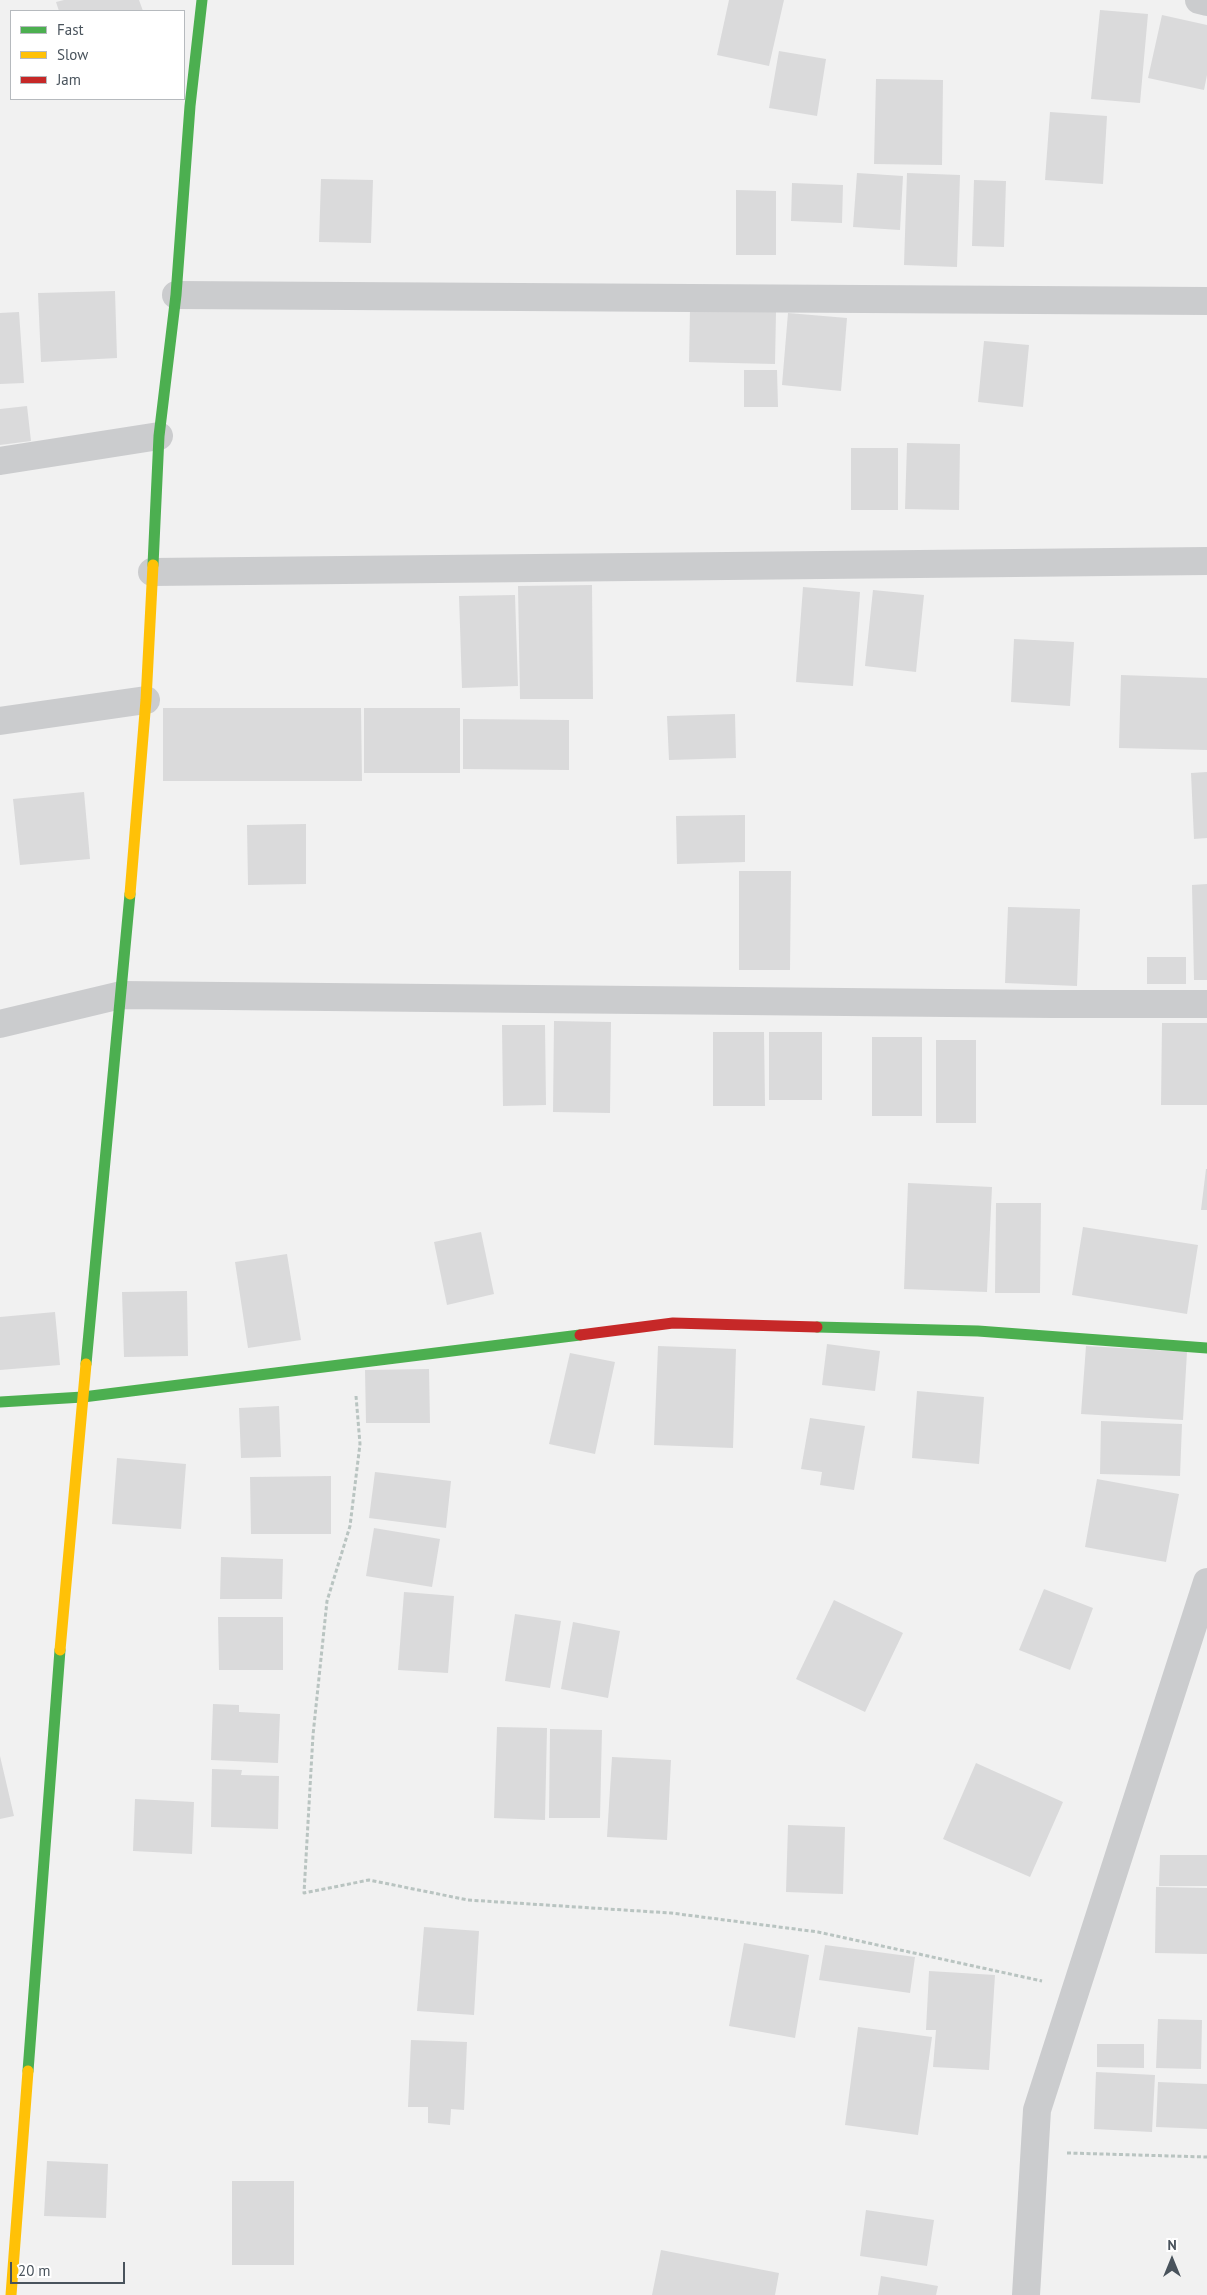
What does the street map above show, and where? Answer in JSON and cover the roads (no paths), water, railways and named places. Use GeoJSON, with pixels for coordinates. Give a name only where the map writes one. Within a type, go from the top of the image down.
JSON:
{"type":"FeatureCollection","features":[{"type":"Feature","properties":{"kind":"street"},"geometry":{"type":"LineString","coordinates":[[11,2295],[63,1606],[121,995],[146,700],[159,436],[176,295],[190,106],[202,0]]}},
{"type":"Feature","properties":{"kind":"street"},"geometry":{"type":"LineString","coordinates":[[1198,0],[1207,2]]}},
{"type":"Feature","properties":{"kind":"street"},"geometry":{"type":"LineString","coordinates":[[176,295],[1207,301]]}},
{"type":"Feature","properties":{"kind":"street"},"geometry":{"type":"LineString","coordinates":[[0,462],[159,436]]}},
{"type":"Feature","properties":{"kind":"street"},"geometry":{"type":"LineString","coordinates":[[152,572],[1207,561]]}},
{"type":"Feature","properties":{"kind":"street"},"geometry":{"type":"LineString","coordinates":[[0,721],[146,700]]}},
{"type":"Feature","properties":{"kind":"street"},"geometry":{"type":"LineString","coordinates":[[0,1024],[121,995],[1207,1004]]}},
{"type":"Feature","properties":{"kind":"street"},"geometry":{"type":"LineString","coordinates":[[0,1402],[83,1397],[673,1322],[978,1331],[1207,1348]]}},
{"type":"Feature","properties":{"kind":"street"},"geometry":{"type":"LineString","coordinates":[[1026,2295],[1037,2110],[1207,1582]]}}]}
